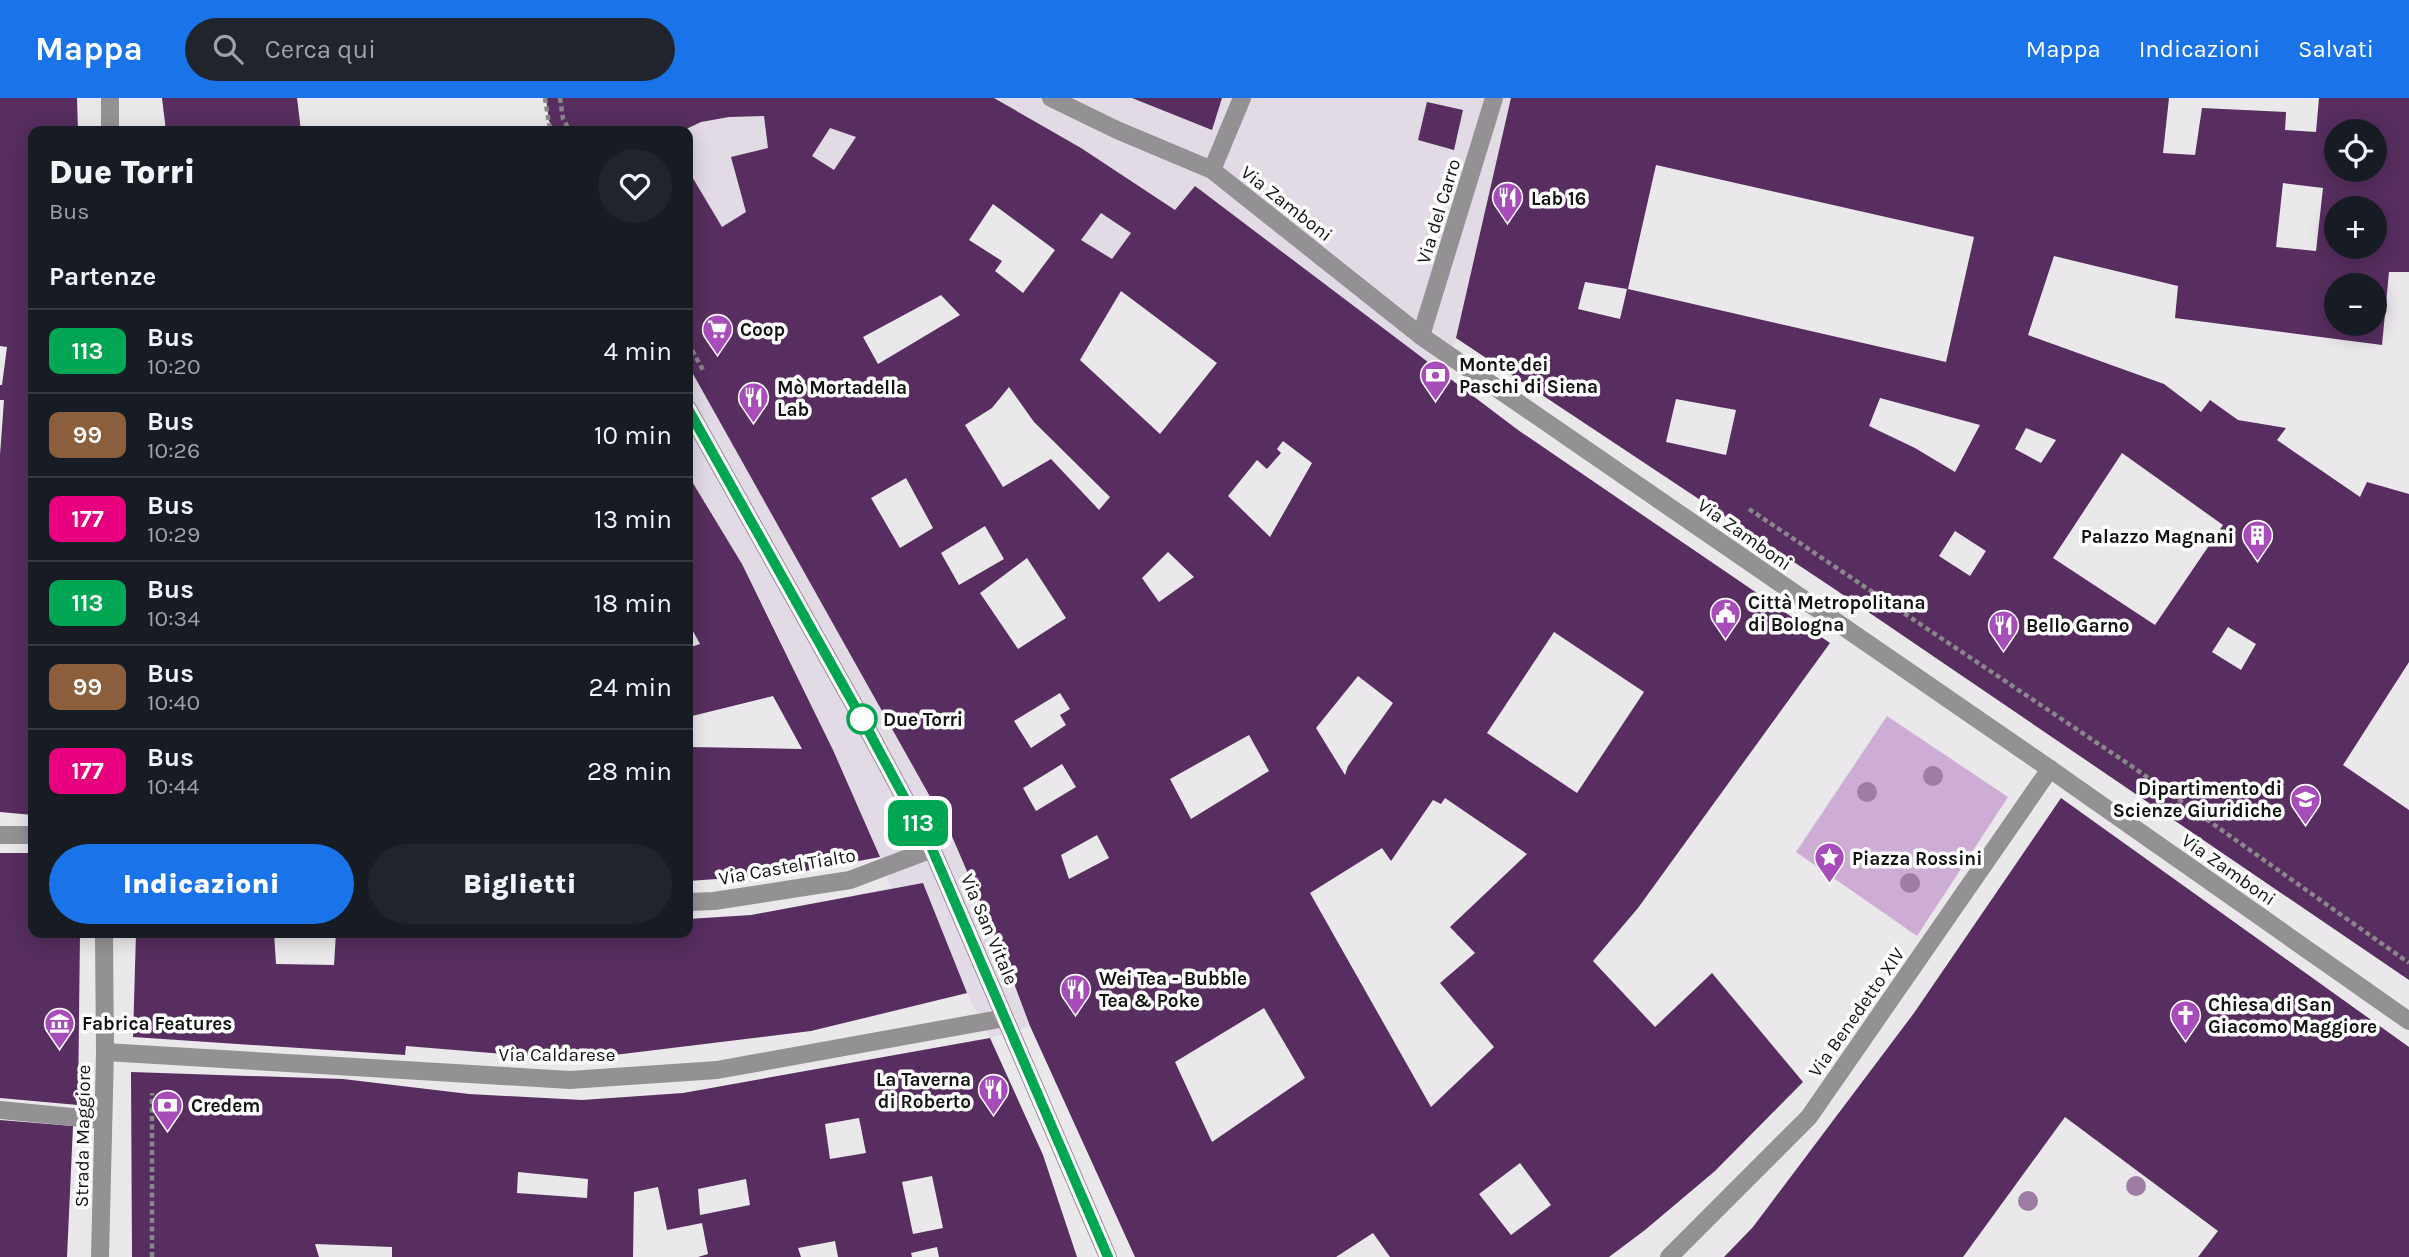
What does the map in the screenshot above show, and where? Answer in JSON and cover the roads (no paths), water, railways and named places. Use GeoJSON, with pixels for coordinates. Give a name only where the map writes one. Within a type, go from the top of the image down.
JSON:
{"type":"FeatureCollection","features":[{"type":"Feature","properties":{"kind":"street"},"geometry":{"type":"LineString","coordinates":[[110,98],[110,126]]}},
{"type":"Feature","properties":{"kind":"street","name":"Via Zamboni"},"geometry":{"type":"LineString","coordinates":[[1051,98],[1117,130],[1212,170],[1421,336],[2050,769],[2409,1021]]}},
{"type":"Feature","properties":{"kind":"street"},"geometry":{"type":"LineString","coordinates":[[1212,170],[1242,98]]}},
{"type":"Feature","properties":{"kind":"street","name":"Via del Carro"},"geometry":{"type":"LineString","coordinates":[[1421,336],[1494,98]]}},
{"type":"Feature","properties":{"kind":"street","name":"Via San Vitale"},"geometry":{"type":"LineString","coordinates":[[693,418],[932,849],[1108,1257]]}},
{"type":"Feature","properties":{"kind":"street","name":"Via Benedetto XIV"},"geometry":{"type":"LineString","coordinates":[[1669,1257],[1809,1117],[2050,769]]}},
{"type":"Feature","properties":{"kind":"street"},"geometry":{"type":"LineString","coordinates":[[0,835],[28,835]]}},
{"type":"Feature","properties":{"kind":"street","name":"Via Castel Tialto"},"geometry":{"type":"LineString","coordinates":[[693,902],[850,880],[932,849]]}},
{"type":"Feature","properties":{"kind":"street","name":"Strada Maggiore"},"geometry":{"type":"LineString","coordinates":[[100,1257],[106,1052],[104,938]]}},
{"type":"Feature","properties":{"kind":"street","name":"Via Caldarese"},"geometry":{"type":"LineString","coordinates":[[106,1052],[570,1080],[717,1070],[1005,1018]]}},
{"type":"Feature","properties":{"kind":"street"},"geometry":{"type":"LineString","coordinates":[[0,1110],[103,1120]]}},
{"type":"Feature","properties":{"kind":"place","name":"Lab 16"},"geometry":{"type":"Point","coordinates":[1508,225]}},
{"type":"Feature","properties":{"kind":"place","name":"Coop"},"geometry":{"type":"Point","coordinates":[717,356]}},
{"type":"Feature","properties":{"kind":"place","name":"Monte dei Paschi di Siena"},"geometry":{"type":"Point","coordinates":[1436,402]}},
{"type":"Feature","properties":{"kind":"place","name":"Mò Mortadella Lab"},"geometry":{"type":"Point","coordinates":[754,425]}},
{"type":"Feature","properties":{"kind":"place","name":"Palazzo Magnani"},"geometry":{"type":"Point","coordinates":[2257,563]}},
{"type":"Feature","properties":{"kind":"place","name":"Città Metropolitana di Bologna"},"geometry":{"type":"Point","coordinates":[1725,640]}},
{"type":"Feature","properties":{"kind":"place","name":"Bello Garno"},"geometry":{"type":"Point","coordinates":[2003,652]}},
{"type":"Feature","properties":{"kind":"place","name":"Due Torri"},"geometry":{"type":"Point","coordinates":[862,719]}},
{"type":"Feature","properties":{"kind":"place","name":"Dipartimento di Scienze Giuridiche"},"geometry":{"type":"Point","coordinates":[2305,826]}},
{"type":"Feature","properties":{"kind":"place","name":"Piazza Rossini"},"geometry":{"type":"Point","coordinates":[1829,885]}},
{"type":"Feature","properties":{"kind":"place","name":"Wei Tea - Bubble Tea & Poke"},"geometry":{"type":"Point","coordinates":[1076,1016]}},
{"type":"Feature","properties":{"kind":"place","name":"Chiesa di San Giacomo Maggiore"},"geometry":{"type":"Point","coordinates":[2185,1042]}},
{"type":"Feature","properties":{"kind":"place","name":"Fabrica Features"},"geometry":{"type":"Point","coordinates":[59,1050]}},
{"type":"Feature","properties":{"kind":"place","name":"La Taverna di Roberto"},"geometry":{"type":"Point","coordinates":[994,1117]}},
{"type":"Feature","properties":{"kind":"place","name":"Credem"},"geometry":{"type":"Point","coordinates":[168,1132]}}]}
